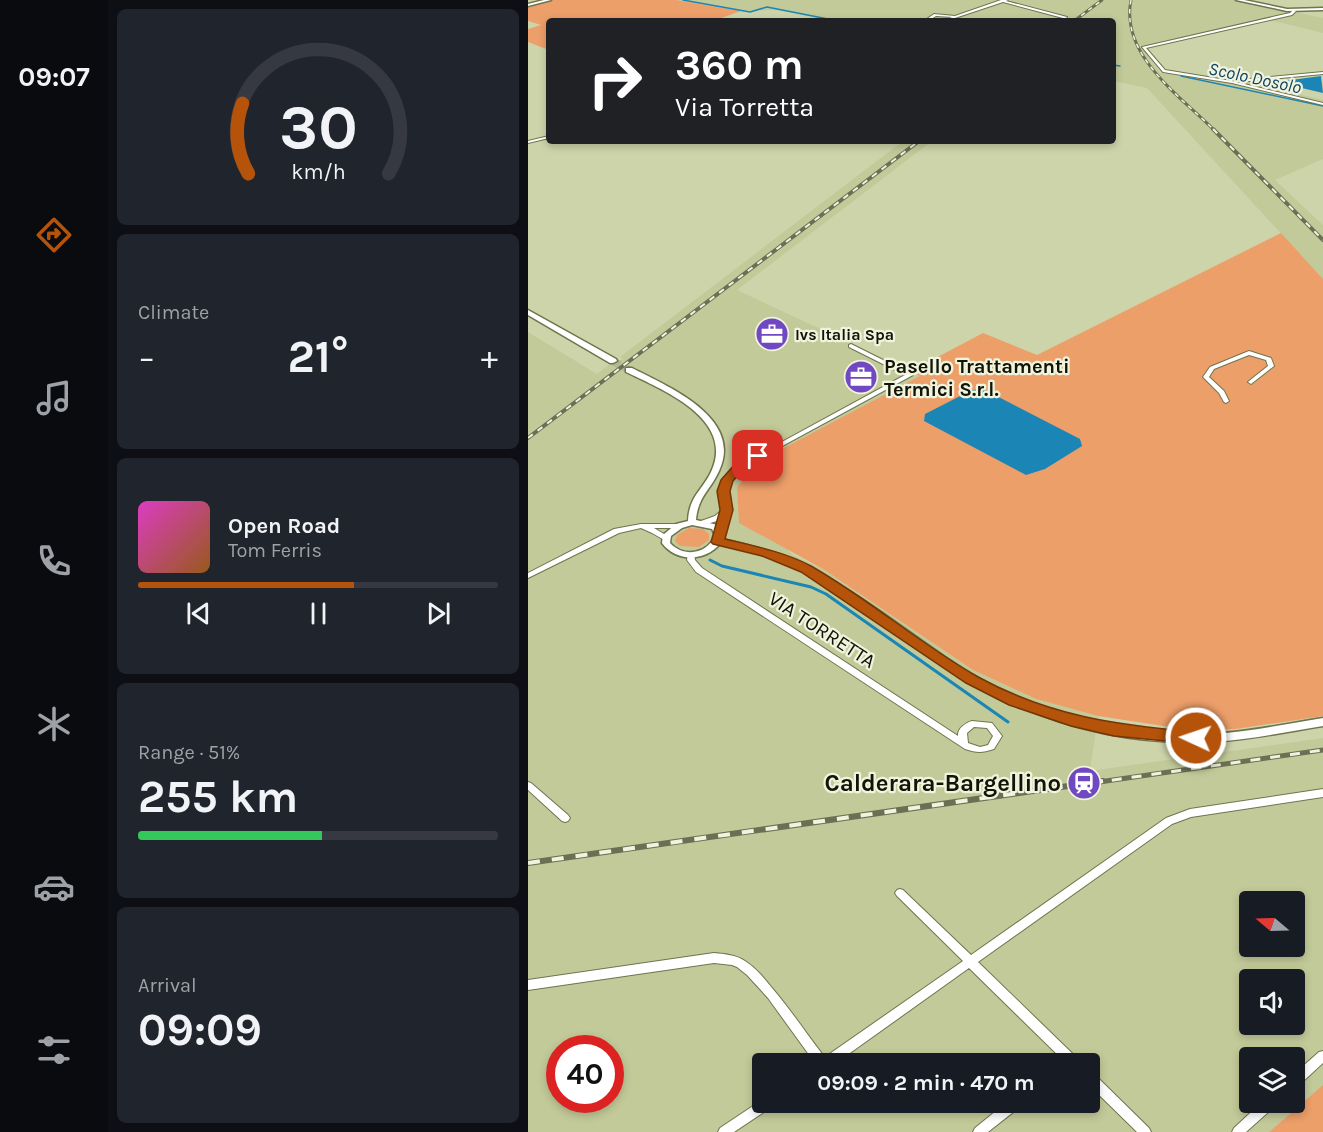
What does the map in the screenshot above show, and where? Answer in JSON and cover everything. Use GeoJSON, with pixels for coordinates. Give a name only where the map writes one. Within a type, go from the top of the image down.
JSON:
{"type":"FeatureCollection","features":[{"type":"Feature","properties":{"kind":"street"},"geometry":{"type":"LineString","coordinates":[[528,5],[549,0]]}},
{"type":"Feature","properties":{"kind":"street"},"geometry":{"type":"LineString","coordinates":[[1238,0],[1294,11],[1323,9]]}},
{"type":"Feature","properties":{"kind":"street"},"geometry":{"type":"LineString","coordinates":[[952,18],[1004,1],[1064,18]]}},
{"type":"Feature","properties":{"kind":"street"},"geometry":{"type":"LineString","coordinates":[[1294,11],[1291,14],[1144,47],[1164,71],[1232,82],[1323,104]]}},
{"type":"Feature","properties":{"kind":"street"},"geometry":{"type":"LineString","coordinates":[[930,18],[935,15],[961,15]]}},
{"type":"Feature","properties":{"kind":"street"},"geometry":{"type":"LineString","coordinates":[[1232,82],[1323,73]]}},
{"type":"Feature","properties":{"kind":"street"},"geometry":{"type":"LineString","coordinates":[[528,142],[546,139]]}},
{"type":"Feature","properties":{"kind":"street"},"geometry":{"type":"LineString","coordinates":[[528,312],[613,361]]}},
{"type":"Feature","properties":{"kind":"street"},"geometry":{"type":"LineString","coordinates":[[641,526],[656,531],[666,539],[672,551],[691,555],[710,549],[718,538],[726,510],[725,486],[738,468],[910,375],[851,346]]}},
{"type":"Feature","properties":{"kind":"street"},"geometry":{"type":"LineString","coordinates":[[1226,401],[1222,392],[1206,377],[1212,368],[1249,353],[1269,359],[1271,366],[1251,382]]}},
{"type":"Feature","properties":{"kind":"street"},"geometry":{"type":"LineString","coordinates":[[629,369],[690,404],[706,416],[715,430],[720,445],[719,461],[695,500],[692,522]]}},
{"type":"Feature","properties":{"kind":"street"},"geometry":{"type":"LineString","coordinates":[[704,523],[718,518],[726,510]]}},
{"type":"Feature","properties":{"kind":"street"},"geometry":{"type":"LineString","coordinates":[[528,576],[617,531],[641,526],[679,526],[692,522],[704,523],[714,527],[718,538]]}},
{"type":"Feature","properties":{"kind":"street"},"geometry":{"type":"LineString","coordinates":[[666,539],[679,526]]}},
{"type":"Feature","properties":{"kind":"street"},"geometry":{"type":"LineString","coordinates":[[718,538],[805,568],[979,684],[1015,701],[1071,721],[1148,735],[1208,738],[1323,722]]}},
{"type":"Feature","properties":{"kind":"street","name":"VIA TORRETTA"},"geometry":{"type":"LineString","coordinates":[[691,555],[691,560],[699,570],[940,730],[974,750],[986,750],[995,744],[998,736],[993,728],[983,723],[972,724],[964,729],[940,730]]}},
{"type":"Feature","properties":{"kind":"street"},"geometry":{"type":"LineString","coordinates":[[964,729],[961,736],[964,744]]}},
{"type":"Feature","properties":{"kind":"street"},"geometry":{"type":"LineString","coordinates":[[528,785],[565,818]]}},
{"type":"Feature","properties":{"kind":"street"},"geometry":{"type":"LineString","coordinates":[[844,1053],[1176,818],[1190,813],[1323,793]]}},
{"type":"Feature","properties":{"kind":"street"},"geometry":{"type":"LineString","coordinates":[[900,893],[1062,1053]]}},
{"type":"Feature","properties":{"kind":"street"},"geometry":{"type":"LineString","coordinates":[[528,985],[714,958],[730,959],[742,965],[758,980],[812,1053]]}},
{"type":"Feature","properties":{"kind":"street"},"geometry":{"type":"LineString","coordinates":[[1305,1072],[1323,1056]]}},
{"type":"Feature","properties":{"kind":"street"},"geometry":{"type":"LineString","coordinates":[[1100,1088],[1145,1132]]}},
{"type":"Feature","properties":{"kind":"street"},"geometry":{"type":"LineString","coordinates":[[724,1132],[752,1113]]}},
{"type":"Feature","properties":{"kind":"street"},"geometry":{"type":"LineString","coordinates":[[979,1132],[1003,1113]]}},
{"type":"Feature","properties":{"kind":"street"},"geometry":{"type":"LineString","coordinates":[[1238,1132],[1259,1113]]}},
{"type":"Feature","properties":{"kind":"shaded area"},"geometry":{"type":"Polygon","coordinates":[[[545,0],[676,0],[741,11],[721,18],[546,18],[546,49],[528,42],[528,29],[541,25],[528,21],[528,4],[545,0]]]}},
{"type":"Feature","properties":{"kind":"shaded area"},"geometry":{"type":"Polygon","coordinates":[[[676,0],[1239,0],[1323,18],[1323,33],[1269,20],[1143,49],[1160,73],[1221,81],[1245,81],[1323,100],[1323,159],[1275,180],[1323,225],[1323,279],[1147,88],[1116,82],[1116,18],[819,18],[776,10],[741,11],[676,0]]]}},
{"type":"Feature","properties":{"kind":"shaded area"},"geometry":{"type":"Polygon","coordinates":[[[899,144],[928,144],[737,290],[921,376],[764,461],[742,479],[737,487],[738,501],[793,555],[823,569],[973,670],[1036,699],[1098,716],[1090,771],[1323,738],[1323,1132],[528,1132],[528,332],[597,374],[610,364],[613,366],[623,359],[620,357],[899,144]]]}},
{"type":"Feature","properties":{"kind":"shaded area"},"geometry":{"type":"Polygon","coordinates":[[[1281,233],[1323,279],[1323,716],[1236,729],[1190,730],[1098,716],[1036,699],[973,670],[823,569],[739,523],[737,487],[750,471],[782,449],[920,376],[911,371],[983,333],[1037,355],[1281,233]]]}},
{"type":"Feature","properties":{"kind":"shaded area"},"geometry":{"type":"Polygon","coordinates":[[[689,528],[703,529],[709,534],[709,540],[699,547],[680,546],[675,541],[677,535],[689,528]]]}},
{"type":"Feature","properties":{"kind":"shaded area"},"geometry":{"type":"Polygon","coordinates":[[[1323,1085],[1323,1132],[1269,1132],[1291,1113],[1305,1113],[1305,1101],[1323,1085]]]}},
{"type":"Feature","properties":{"kind":"water"},"geometry":{"type":"Polygon","coordinates":[[[1321,76],[1323,93],[1276,82],[1321,76]]]}},
{"type":"Feature","properties":{"kind":"water"},"geometry":{"type":"Polygon","coordinates":[[[983,389],[1080,439],[1082,446],[1045,469],[1026,475],[924,421],[925,414],[972,390],[983,389]]]}},
{"type":"Feature","properties":{"kind":"waterway","name":"Scolo Dosolo"},"geometry":{"type":"LineString","coordinates":[[683,0],[750,12],[767,7],[823,18]]}},
{"type":"Feature","properties":{"kind":"waterway","name":"Scolo Dosolo"},"geometry":{"type":"LineString","coordinates":[[1116,65],[1120,66]]}},
{"type":"Feature","properties":{"kind":"waterway","name":"Scolo Dosolo"},"geometry":{"type":"LineString","coordinates":[[1181,76],[1323,106]]}},
{"type":"Feature","properties":{"kind":"waterway"},"geometry":{"type":"LineString","coordinates":[[710,560],[722,566],[811,587],[826,594],[1008,722]]}},
{"type":"Feature","properties":{"kind":"tunnel"},"geometry":{"type":"LineString","coordinates":[[613,361],[629,370]]}},
{"type":"Feature","properties":{"kind":"railway"},"geometry":{"type":"LineString","coordinates":[[1078,18],[1102,0]]}},
{"type":"Feature","properties":{"kind":"railway"},"geometry":{"type":"LineString","coordinates":[[1131,0],[1130,20],[1134,39],[1143,56],[1169,88],[1214,130]]}},
{"type":"Feature","properties":{"kind":"railway"},"geometry":{"type":"LineString","coordinates":[[1214,130],[1323,240]]}},
{"type":"Feature","properties":{"kind":"railway"},"geometry":{"type":"LineString","coordinates":[[528,438],[915,144]]}},
{"type":"Feature","properties":{"kind":"railway"},"geometry":{"type":"LineString","coordinates":[[1092,783],[1323,750]]}},
{"type":"Feature","properties":{"kind":"railway"},"geometry":{"type":"LineString","coordinates":[[528,863],[1103,781]]}},
{"type":"Feature","properties":{"kind":"place","name":"Ivs Italia Spa"},"geometry":{"type":"Point","coordinates":[772,334]}},
{"type":"Feature","properties":{"kind":"place","name":"Pasello Trattamenti Termici S.r.l."},"geometry":{"type":"Point","coordinates":[861,377]}},
{"type":"Feature","properties":{"kind":"place","name":"Calderara-Bargellino"},"geometry":{"type":"Point","coordinates":[1084,783]}},
{"type":"Feature","properties":{"kind":"route"},"geometry":{"type":"LineString","coordinates":[[758,456],[738,468],[727,480],[724,491],[726,510],[718,542],[767,553],[805,568],[971,680],[995,693],[1071,721],[1148,735],[1196,738]]}}]}
